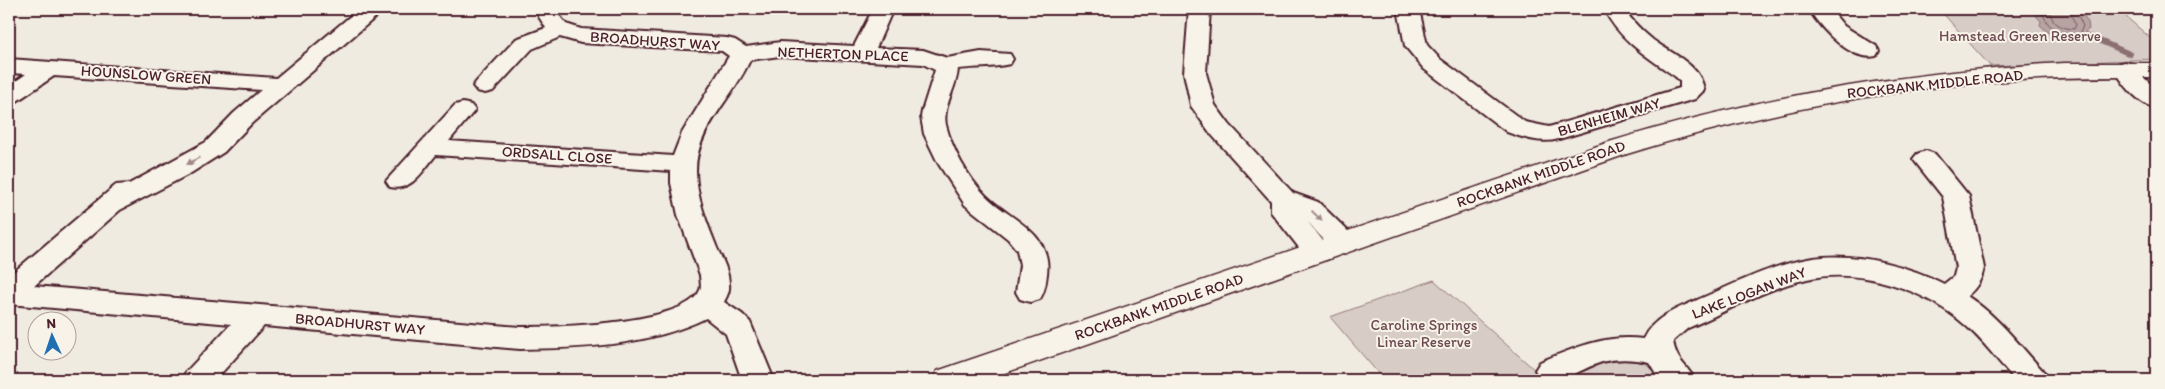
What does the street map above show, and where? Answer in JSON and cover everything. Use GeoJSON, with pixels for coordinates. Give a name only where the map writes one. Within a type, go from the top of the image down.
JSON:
{"type":"FeatureCollection","features":[{"type":"Feature","properties":{"kind":"street"},"geometry":{"type":"LineString","coordinates":[[9,293],[113,203],[202,156],[215,147],[243,118],[362,16],[374,9]]}},
{"type":"Feature","properties":{"kind":"street"},"geometry":{"type":"LineString","coordinates":[[862,53],[883,9]]}},
{"type":"Feature","properties":{"kind":"street"},"geometry":{"type":"LineString","coordinates":[[1199,9],[1194,73],[1204,106],[1220,129],[1284,199],[1284,212],[1331,247]]}},
{"type":"Feature","properties":{"kind":"street","name":"BLENHEIM WAY"},"geometry":{"type":"LineString","coordinates":[[1409,9],[1416,46],[1432,64],[1516,127],[1531,132],[1550,134],[1687,94],[1692,90],[1691,80],[1684,72],[1631,33],[1614,9]]}},
{"type":"Feature","properties":{"kind":"street"},"geometry":{"type":"LineString","coordinates":[[1819,9],[1836,31],[1868,51]]}},
{"type":"Feature","properties":{"kind":"street"},"geometry":{"type":"LineString","coordinates":[[485,86],[520,48],[552,19]]}},
{"type":"Feature","properties":{"kind":"street","name":"BROADHURST WAY"},"geometry":{"type":"LineString","coordinates":[[9,293],[520,338],[593,336],[655,325],[692,314],[712,297],[716,286],[683,182],[686,152],[692,138],[741,55],[727,45],[581,36],[552,19]]}},
{"type":"Feature","properties":{"kind":"street","name":"NETHERTON PLACE"},"geometry":{"type":"LineString","coordinates":[[741,55],[780,49],[862,53],[923,57],[935,59],[944,65]]}},
{"type":"Feature","properties":{"kind":"street"},"geometry":{"type":"LineString","coordinates":[[1002,60],[981,58],[944,65],[947,69],[947,76],[933,123],[943,151],[974,199],[1016,231],[1028,248],[1034,261],[1030,292]]}},
{"type":"Feature","properties":{"kind":"street","name":"HOUNSLOW GREEN"},"geometry":{"type":"LineString","coordinates":[[9,66],[283,85]]}},
{"type":"Feature","properties":{"kind":"street"},"geometry":{"type":"LineString","coordinates":[[9,96],[49,69]]}},
{"type":"Feature","properties":{"kind":"street"},"geometry":{"type":"LineString","coordinates":[[2125,69],[2156,86]]}},
{"type":"Feature","properties":{"kind":"street"},"geometry":{"type":"LineString","coordinates":[[2125,69],[2132,80],[2156,101]]}},
{"type":"Feature","properties":{"kind":"street","name":"ROCKBANK MIDDLE ROAD"},"geometry":{"type":"LineString","coordinates":[[949,380],[1618,148],[1697,124],[1794,102],[1868,89],[1948,79],[2125,69],[2156,70]]}},
{"type":"Feature","properties":{"kind":"street"},"geometry":{"type":"LineString","coordinates":[[399,181],[463,110]]}},
{"type":"Feature","properties":{"kind":"street","name":"ORDSALL CLOSE"},"geometry":{"type":"LineString","coordinates":[[430,146],[684,164]]}},
{"type":"Feature","properties":{"kind":"street"},"geometry":{"type":"LineString","coordinates":[[1926,159],[1956,196],[1970,268],[1969,278],[1962,286],[1945,296]]}},
{"type":"Feature","properties":{"kind":"street","name":"LAKE LOGAN WAY"},"geometry":{"type":"LineString","coordinates":[[1659,353],[1658,338],[1677,321],[1804,269],[1828,266],[1863,269],[1902,278],[1945,296],[1984,325],[2033,380]]}},
{"type":"Feature","properties":{"kind":"street"},"geometry":{"type":"LineString","coordinates":[[706,304],[731,321],[739,330],[758,380]]}},
{"type":"Feature","properties":{"kind":"street"},"geometry":{"type":"LineString","coordinates":[[197,380],[256,316]]}},
{"type":"Feature","properties":{"kind":"street"},"geometry":{"type":"LineString","coordinates":[[1551,370],[1606,348],[1626,346],[1659,353],[1669,371],[1679,380]]}},
{"type":"Feature","properties":{"kind":"green space","name":"Hamstead Green Reserve"},"geometry":{"type":"Polygon","coordinates":[[[1939,9],[2117,9],[2156,43],[2156,59],[1990,66],[1939,9]]]}},
{"type":"Feature","properties":{"kind":"green space","name":"Caroline Springs Linear Reserve"},"geometry":{"type":"Polygon","coordinates":[[[1434,280],[1546,380],[1384,380],[1330,317],[1434,280]]]}},
{"type":"Feature","properties":{"kind":"green space"},"geometry":{"type":"Polygon","coordinates":[[[1615,353],[1631,356],[1651,367],[1665,380],[1546,380],[1615,353]]]}},
{"type":"Feature","properties":{"kind":"water"},"geometry":{"type":"Polygon","coordinates":[[[2037,9],[2079,9],[2088,22],[2089,29],[2085,32],[2091,37],[2084,40],[2071,41],[2051,34],[2040,25],[2041,21],[2034,14],[2037,9]]]}},
{"type":"Feature","properties":{"kind":"waterway"},"geometry":{"type":"LineString","coordinates":[[2091,37],[2130,54]]}}]}
